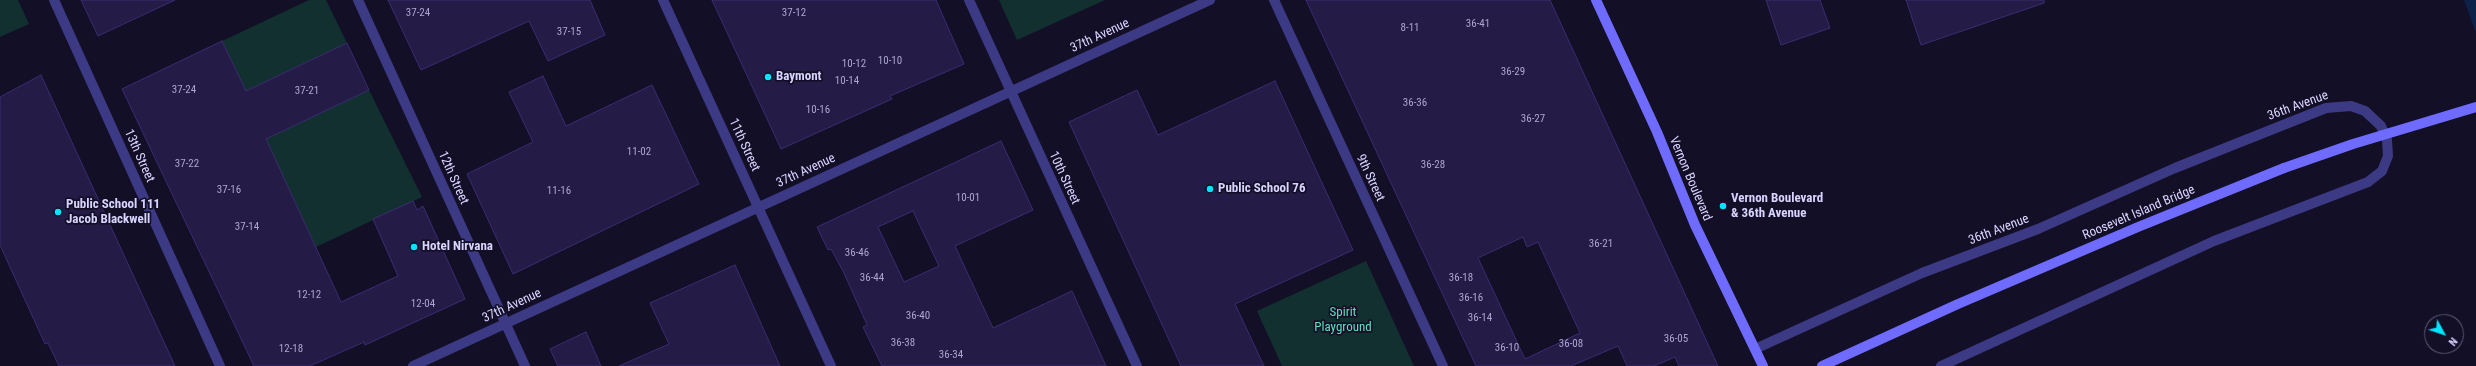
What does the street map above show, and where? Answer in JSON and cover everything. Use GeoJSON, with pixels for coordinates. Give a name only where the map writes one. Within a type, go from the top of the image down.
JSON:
{"type":"FeatureCollection","features":[{"type":"Feature","properties":{"kind":"main road","name":"Vernon Boulevard"},"geometry":{"type":"LineString","coordinates":[[1596,0],[1657,132],[1695,225],[1763,366]]}},
{"type":"Feature","properties":{"kind":"main road","name":"Roosevelt Island Bridge"},"geometry":{"type":"LineString","coordinates":[[1822,366],[1958,304],[2138,227],[2284,168],[2353,144],[2476,107]]}},
{"type":"Feature","properties":{"kind":"street","name":"13th Street"},"geometry":{"type":"LineString","coordinates":[[54,0],[220,366]]}},
{"type":"Feature","properties":{"kind":"street","name":"12th Street"},"geometry":{"type":"LineString","coordinates":[[358,0],[525,366]]}},
{"type":"Feature","properties":{"kind":"street","name":"11th Street"},"geometry":{"type":"LineString","coordinates":[[663,0],[831,366]]}},
{"type":"Feature","properties":{"kind":"street","name":"10th Street"},"geometry":{"type":"LineString","coordinates":[[969,0],[1136,366]]}},
{"type":"Feature","properties":{"kind":"street","name":"37th Avenue"},"geometry":{"type":"LineString","coordinates":[[413,366],[1210,0]]}},
{"type":"Feature","properties":{"kind":"street","name":"9th Street"},"geometry":{"type":"LineString","coordinates":[[1274,0],[1443,366]]}},
{"type":"Feature","properties":{"kind":"street","name":"36th Avenue"},"geometry":{"type":"LineString","coordinates":[[1755,349],[1922,273],[2038,229],[2175,168],[2326,108],[2351,106],[2365,111],[2381,126],[2387,140],[2387,160],[2382,171],[2368,182],[2214,241],[1941,366]]}},
{"type":"Feature","properties":{"kind":"green space"},"geometry":{"type":"Polygon","coordinates":[[[0,0],[18,0],[29,24],[0,37],[0,0]]]}},
{"type":"Feature","properties":{"kind":"green space"},"geometry":{"type":"Polygon","coordinates":[[[309,0],[326,0],[347,43],[246,91],[222,41],[309,0]]]}},
{"type":"Feature","properties":{"kind":"green space"},"geometry":{"type":"Polygon","coordinates":[[[999,0],[1105,0],[1017,40],[999,0]]]}},
{"type":"Feature","properties":{"kind":"green space"},"geometry":{"type":"Polygon","coordinates":[[[369,90],[422,197],[316,247],[266,139],[369,90]]]}},
{"type":"Feature","properties":{"kind":"green space","name":"Spirit Playground"},"geometry":{"type":"Polygon","coordinates":[[[1366,261],[1414,366],[1282,366],[1257,311],[1366,261]]]}},
{"type":"Feature","properties":{"kind":"water"},"geometry":{"type":"Polygon","coordinates":[[[2464,0],[2476,0],[2476,33],[2464,0]]]}},
{"type":"Feature","properties":{"kind":"building"},"geometry":{"type":"Polygon","coordinates":[[[81,0],[175,0],[98,36],[81,0]]]}},
{"type":"Feature","properties":{"kind":"building"},"geometry":{"type":"Polygon","coordinates":[[[388,0],[590,0],[605,35],[548,61],[529,21],[421,70],[388,0]]]}},
{"type":"Feature","properties":{"kind":"building"},"geometry":{"type":"Polygon","coordinates":[[[712,0],[936,0],[964,64],[890,96],[892,99],[781,149],[712,0]]]}},
{"type":"Feature","properties":{"kind":"building"},"geometry":{"type":"Polygon","coordinates":[[[1306,0],[1550,0],[1718,366],[1679,366],[1675,357],[1654,366],[1627,366],[1618,346],[1571,366],[1476,366],[1306,0]],[[1523,237],[1478,258],[1525,359],[1580,333],[1538,242],[1527,247],[1523,237]]]}},
{"type":"Feature","properties":{"kind":"building"},"geometry":{"type":"Polygon","coordinates":[[[1766,0],[1820,0],[1830,28],[1781,45],[1766,0]]]}},
{"type":"Feature","properties":{"kind":"building"},"geometry":{"type":"Polygon","coordinates":[[[1906,0],[2044,0],[2044,3],[1921,45],[1906,0]]]}},
{"type":"Feature","properties":{"kind":"building"},"geometry":{"type":"Polygon","coordinates":[[[222,41],[246,91],[347,43],[369,90],[266,139],[341,302],[398,276],[373,219],[413,201],[417,210],[423,206],[465,299],[365,345],[364,342],[310,366],[254,366],[122,89],[222,41]]]}},
{"type":"Feature","properties":{"kind":"building","name":"Public School 111 Jacob Blackwell"},"geometry":{"type":"Polygon","coordinates":[[[41,75],[175,366],[59,366],[48,343],[45,344],[0,245],[0,97],[41,75]]]}},
{"type":"Feature","properties":{"kind":"building"},"geometry":{"type":"Polygon","coordinates":[[[543,76],[566,126],[652,85],[699,184],[513,274],[467,174],[533,142],[509,92],[543,76]]]}},
{"type":"Feature","properties":{"kind":"building","name":"Public School 76"},"geometry":{"type":"Polygon","coordinates":[[[1275,81],[1353,250],[1235,304],[1264,366],[1181,366],[1069,122],[1137,90],[1158,135],[1275,81]]]}},
{"type":"Feature","properties":{"kind":"building"},"geometry":{"type":"Polygon","coordinates":[[[1001,141],[1033,210],[955,246],[993,328],[1072,291],[1106,366],[882,366],[863,327],[867,325],[844,273],[831,249],[828,250],[817,227],[1001,141]],[[913,211],[878,227],[904,282],[939,266],[913,211]]]}},
{"type":"Feature","properties":{"kind":"building"},"geometry":{"type":"Polygon","coordinates":[[[735,265],[780,366],[619,366],[669,344],[650,303],[735,265]]]}},
{"type":"Feature","properties":{"kind":"building"},"geometry":{"type":"Polygon","coordinates":[[[586,332],[601,366],[558,366],[550,349],[586,332]]]}},
{"type":"Feature","properties":{"kind":"place","name":"Baymont"},"geometry":{"type":"Point","coordinates":[768,77]}},
{"type":"Feature","properties":{"kind":"place","name":"Public School 76"},"geometry":{"type":"Point","coordinates":[1210,189]}},
{"type":"Feature","properties":{"kind":"place","name":"Vernon Boulevard & 36th Avenue"},"geometry":{"type":"Point","coordinates":[1723,206]}},
{"type":"Feature","properties":{"kind":"place","name":"Public School 111 Jacob Blackwell"},"geometry":{"type":"Point","coordinates":[58,212]}},
{"type":"Feature","properties":{"kind":"place","name":"Hotel Nirvana"},"geometry":{"type":"Point","coordinates":[414,247]}}]}
